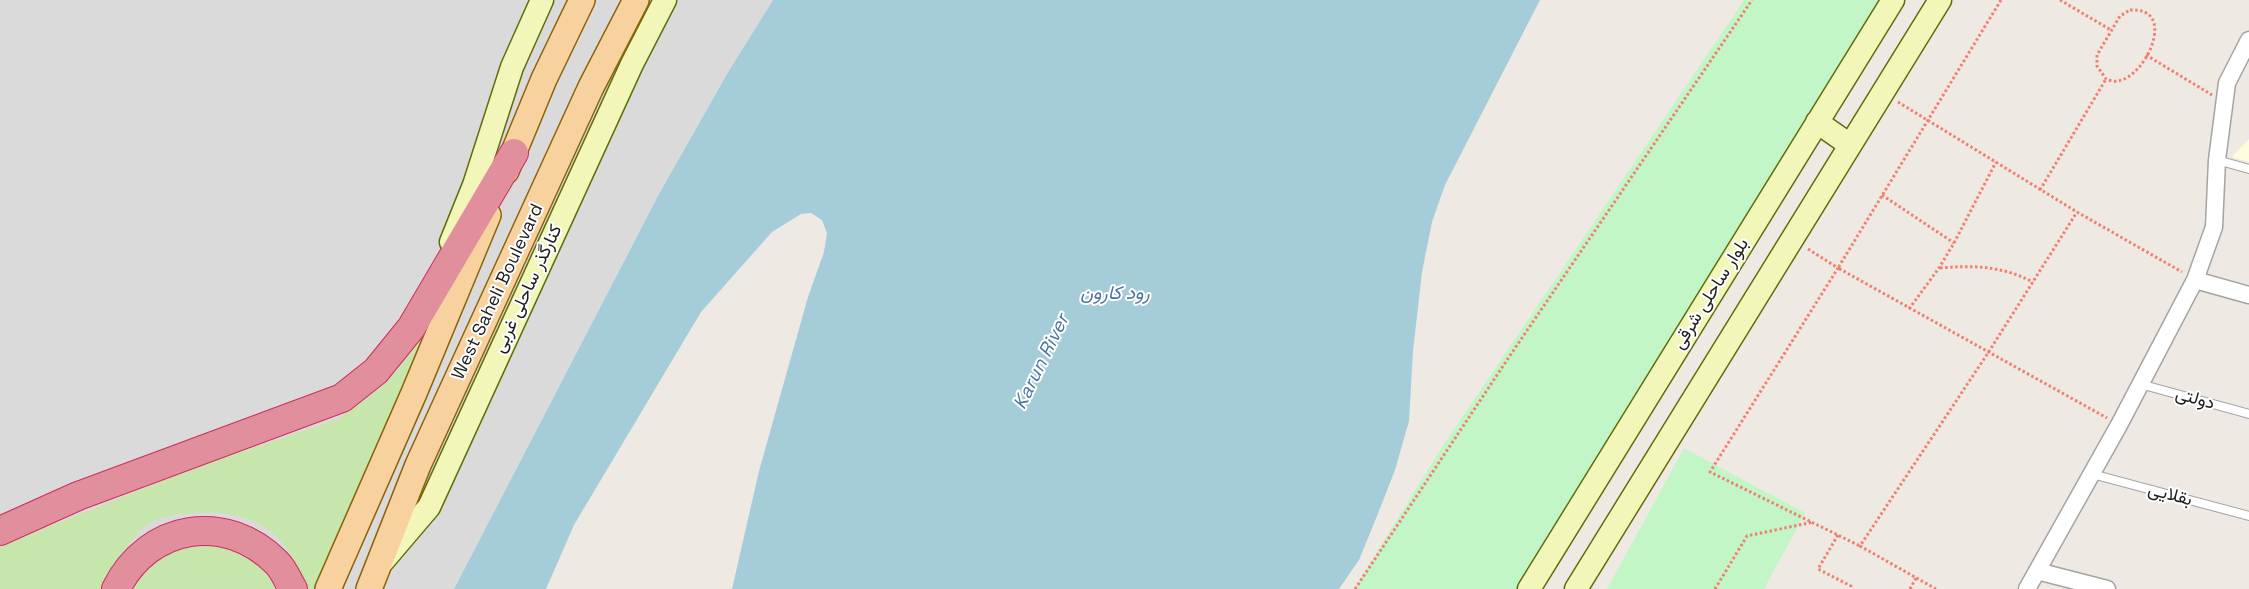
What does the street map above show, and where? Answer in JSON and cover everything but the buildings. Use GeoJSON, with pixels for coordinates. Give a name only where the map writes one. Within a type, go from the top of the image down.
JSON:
{"type":"FeatureCollection","features":[{"type":"Feature","properties":{"kind":"highway"},"geometry":{"type":"LineString","coordinates":[[0,531],[78,496],[342,398],[376,371],[410,328],[514,153]]}},
{"type":"Feature","properties":{"kind":"highway"},"geometry":{"type":"LineString","coordinates":[[116,589],[125,570],[151,546],[183,532],[218,531],[251,542],[278,564],[293,589]]}},
{"type":"Feature","properties":{"kind":"main road"},"geometry":{"type":"LineString","coordinates":[[427,300],[474,184],[512,67],[542,0]]}},
{"type":"Feature","properties":{"kind":"main road","name":"West Saheli Boulevard"},"geometry":{"type":"LineString","coordinates":[[328,589],[414,393],[544,79],[582,0]]}},
{"type":"Feature","properties":{"kind":"main road","name":"West Saheli Boulevard"},"geometry":{"type":"LineString","coordinates":[[373,578],[440,416],[591,87],[636,0]]}},
{"type":"Feature","properties":{"kind":"main road","name":"کنارگذر ساحلی غربی"},"geometry":{"type":"LineString","coordinates":[[373,578],[429,507],[628,73],[665,0]]}},
{"type":"Feature","properties":{"kind":"main road","name":"بلوار ساحلی شرقی"},"geometry":{"type":"LineString","coordinates":[[1529,589],[1893,0]]}},
{"type":"Feature","properties":{"kind":"main road"},"geometry":{"type":"LineString","coordinates":[[1576,589],[1940,0]]}},
{"type":"Feature","properties":{"kind":"main road"},"geometry":{"type":"LineString","coordinates":[[1817,122],[1850,145]]}},
{"type":"Feature","properties":{"kind":"street"},"geometry":{"type":"LineString","coordinates":[[2027,589],[2119,425],[2195,280],[2214,227],[2217,160],[2227,83],[2249,40]]}},
{"type":"Feature","properties":{"kind":"street"},"geometry":{"type":"LineString","coordinates":[[2195,280],[2249,295]]}},
{"type":"Feature","properties":{"kind":"street"},"geometry":{"type":"LineString","coordinates":[[2037,571],[2107,589]]}},
{"type":"Feature","properties":{"kind":"lane"},"geometry":{"type":"LineString","coordinates":[[2217,160],[2249,169]]}},
{"type":"Feature","properties":{"kind":"lane","name":"دولتی"},"geometry":{"type":"LineString","coordinates":[[2140,384],[2249,414]]}},
{"type":"Feature","properties":{"kind":"lane","name":"بقلایی"},"geometry":{"type":"LineString","coordinates":[[2092,474],[2249,516]]}},
{"type":"Feature","properties":{"kind":"path"},"geometry":{"type":"LineString","coordinates":[[1354,589],[1752,0]]}},
{"type":"Feature","properties":{"kind":"path"},"geometry":{"type":"LineString","coordinates":[[1936,589],[1860,546],[1710,472],[1838,268],[2001,0]]}},
{"type":"Feature","properties":{"kind":"path"},"geometry":{"type":"LineString","coordinates":[[2060,0],[2111,30]]}},
{"type":"Feature","properties":{"kind":"path"},"geometry":{"type":"LineString","coordinates":[[2130,10],[2139,10],[2149,14],[2156,25],[2155,38],[2146,55],[2137,71],[2118,82],[2106,79],[2097,66],[2097,55],[2111,30],[2120,16],[2130,10]]}},
{"type":"Feature","properties":{"kind":"path"},"geometry":{"type":"LineString","coordinates":[[2146,55],[2224,102]]}},
{"type":"Feature","properties":{"kind":"path"},"geometry":{"type":"LineString","coordinates":[[2040,190],[2106,79]]}},
{"type":"Feature","properties":{"kind":"path"},"geometry":{"type":"LineString","coordinates":[[1883,92],[2040,190],[2195,280]]}},
{"type":"Feature","properties":{"kind":"path"},"geometry":{"type":"LineString","coordinates":[[1909,309],[1939,268],[1954,243],[1996,162]]}},
{"type":"Feature","properties":{"kind":"path"},"geometry":{"type":"LineString","coordinates":[[1882,195],[1954,243]]}},
{"type":"Feature","properties":{"kind":"path"},"geometry":{"type":"LineString","coordinates":[[1860,546],[1988,353],[2077,212]]}},
{"type":"Feature","properties":{"kind":"path"},"geometry":{"type":"LineString","coordinates":[[1792,239],[1909,309],[2119,425]]}},
{"type":"Feature","properties":{"kind":"path"},"geometry":{"type":"LineString","coordinates":[[1939,268],[1978,266],[1997,268],[2016,273],[2033,282]]}},
{"type":"Feature","properties":{"kind":"path"},"geometry":{"type":"LineString","coordinates":[[1715,589],[1747,536],[1813,522]]}},
{"type":"Feature","properties":{"kind":"path"},"geometry":{"type":"LineString","coordinates":[[1838,535],[1818,569],[1851,586],[1850,589]]}},
{"type":"Feature","properties":{"kind":"path"},"geometry":{"type":"LineString","coordinates":[[1910,589],[1916,578]]}},
{"type":"Feature","properties":{"kind":"shaded area"},"geometry":{"type":"Polygon","coordinates":[[[0,0],[773,0],[727,74],[659,194],[454,589],[0,589],[0,0]]]}},
{"type":"Feature","properties":{"kind":"shaded area"},"geometry":{"type":"Polygon","coordinates":[[[2249,139],[2249,162],[2232,157],[2249,139]]]}},
{"type":"Feature","properties":{"kind":"green space"},"geometry":{"type":"Polygon","coordinates":[[[1744,0],[1894,0],[1530,589],[1354,589],[1442,447],[1744,0]]]}},
{"type":"Feature","properties":{"kind":"green space"},"geometry":{"type":"Polygon","coordinates":[[[439,297],[319,589],[303,589],[297,568],[288,551],[277,537],[263,526],[246,518],[208,512],[166,517],[153,521],[138,532],[119,561],[109,589],[0,589],[0,546],[205,464],[338,419],[369,395],[390,375],[439,297]]]}},
{"type":"Feature","properties":{"kind":"green space"},"geometry":{"type":"Polygon","coordinates":[[[1684,448],[1805,513],[1764,589],[1607,589],[1684,448]]]}},
{"type":"Feature","properties":{"kind":"green space"},"geometry":{"type":"Polygon","coordinates":[[[237,538],[283,589],[131,589],[163,544],[237,538]]]}},
{"type":"Feature","properties":{"kind":"water","name":"رود کارون"},"geometry":{"type":"Polygon","coordinates":[[[773,0],[1540,0],[1445,185],[1432,222],[1422,272],[1413,351],[1409,421],[1395,470],[1359,560],[1339,589],[732,589],[759,471],[808,297],[824,252],[827,233],[822,220],[811,213],[801,214],[772,232],[701,312],[574,525],[546,589],[454,589],[659,194],[727,74],[773,0]]]}},
{"type":"Feature","properties":{"kind":"water label","name":"Karun River"},"geometry":{"type":"Point","coordinates":[1042,362]}}]}
